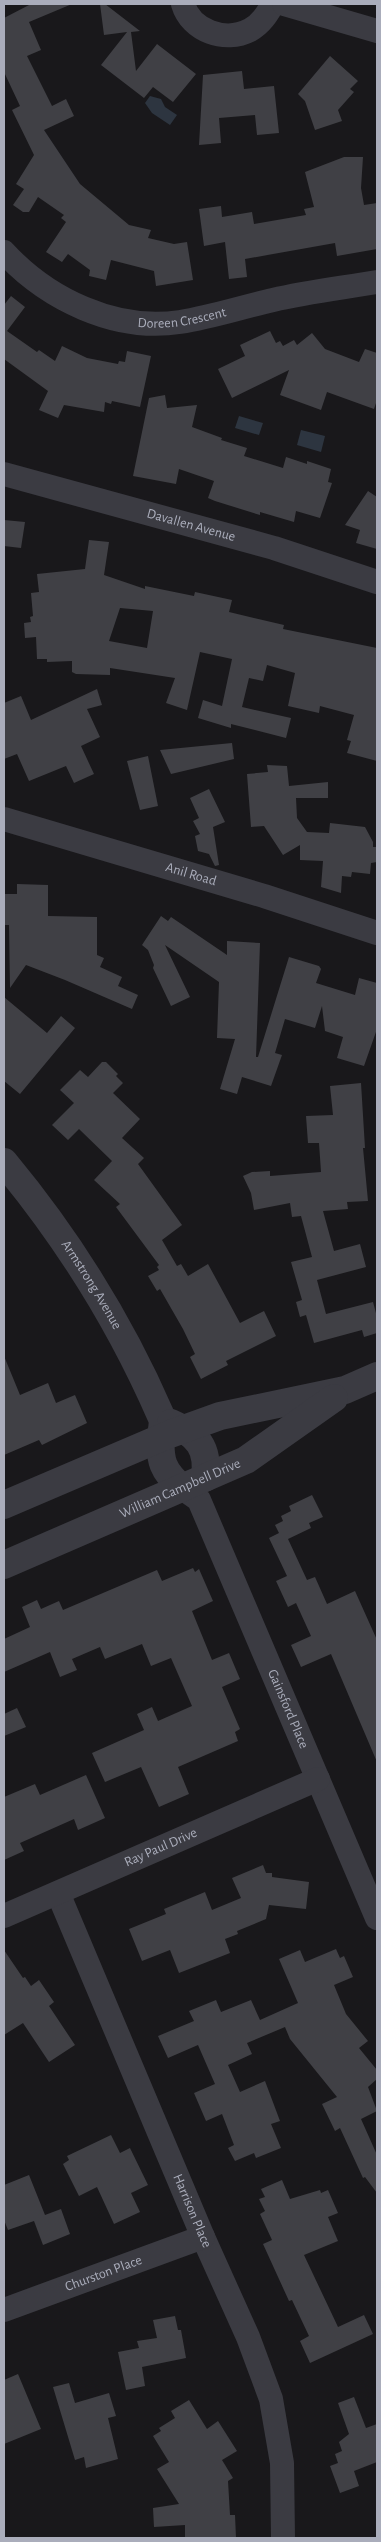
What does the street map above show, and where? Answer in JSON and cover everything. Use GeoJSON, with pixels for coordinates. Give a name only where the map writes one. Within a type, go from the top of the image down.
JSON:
{"type":"FeatureCollection","features":[{"type":"Feature","properties":{"kind":"street"},"geometry":{"type":"LineString","coordinates":[[183,4],[185,11],[197,25],[214,34],[233,36],[251,30],[265,18],[273,4]]}},
{"type":"Feature","properties":{"kind":"street"},"geometry":{"type":"LineString","coordinates":[[284,4],[377,31]]}},
{"type":"Feature","properties":{"kind":"street","name":"Doreen Crescent"},"geometry":{"type":"LineString","coordinates":[[4,252],[30,278],[69,301],[107,315],[141,323],[179,322],[294,295],[377,282]]}},
{"type":"Feature","properties":{"kind":"street","name":"Davallen Avenue"},"geometry":{"type":"LineString","coordinates":[[4,474],[265,545],[377,582]]}},
{"type":"Feature","properties":{"kind":"street","name":"Anil Road"},"geometry":{"type":"LineString","coordinates":[[4,818],[377,933]]}},
{"type":"Feature","properties":{"kind":"street","name":"Armstrong Avenue"},"geometry":{"type":"LineString","coordinates":[[4,1162],[34,1197],[94,1285],[127,1345],[169,1429]]}},
{"type":"Feature","properties":{"kind":"street","name":"William Campbell Drive"},"geometry":{"type":"LineString","coordinates":[[4,1558],[195,1488],[246,1460],[345,1390],[377,1376]]}},
{"type":"Feature","properties":{"kind":"street","name":"William Campbell Drive"},"geometry":{"type":"LineString","coordinates":[[4,1506],[169,1429],[220,1416],[345,1390]]}},
{"type":"Feature","properties":{"kind":"street"},"geometry":{"type":"LineString","coordinates":[[169,1429],[204,1450],[206,1464],[195,1488],[164,1469],[169,1429]]}},
{"type":"Feature","properties":{"kind":"street","name":"Gainsford Place"},"geometry":{"type":"LineString","coordinates":[[195,1488],[377,1918]]}},
{"type":"Feature","properties":{"kind":"street","name":"Ray Paul Drive"},"geometry":{"type":"LineString","coordinates":[[4,1916],[318,1779]]}},
{"type":"Feature","properties":{"kind":"street","name":"Harrison Place"},"geometry":{"type":"LineString","coordinates":[[58,1893],[203,2237],[248,2337],[271,2399],[282,2463],[283,2538]]}},
{"type":"Feature","properties":{"kind":"street","name":"Churston Place"},"geometry":{"type":"LineString","coordinates":[[4,2310],[203,2237]]}},
{"type":"Feature","properties":{"kind":"shaded area"},"geometry":{"type":"Polygon","coordinates":[[[150,96],[161,99],[165,107],[177,115],[170,125],[152,113],[145,103],[150,96]]]}},
{"type":"Feature","properties":{"kind":"shaded area"},"geometry":{"type":"Polygon","coordinates":[[[239,416],[263,423],[259,435],[235,428],[239,416]]]}},
{"type":"Feature","properties":{"kind":"shaded area"},"geometry":{"type":"Polygon","coordinates":[[[301,430],[325,436],[321,452],[297,445],[301,430]]]}},
{"type":"Feature","properties":{"kind":"building"},"geometry":{"type":"Polygon","coordinates":[[[31,4],[72,4],[29,22],[41,50],[27,56],[52,106],[66,99],[74,116],[44,130],[80,184],[129,225],[151,230],[148,238],[174,244],[187,242],[193,280],[156,286],[154,271],[111,260],[106,280],[89,276],[90,270],[68,254],[62,262],[46,252],[66,222],[61,218],[64,215],[38,197],[29,212],[23,212],[13,205],[24,189],[16,184],[34,155],[12,110],[20,106],[4,72],[4,18],[31,4]]]}},
{"type":"Feature","properties":{"kind":"building"},"geometry":{"type":"Polygon","coordinates":[[[100,4],[105,4],[140,31],[131,32],[136,71],[157,44],[196,74],[173,102],[153,87],[144,98],[101,65],[127,32],[104,35],[100,4]]]}},
{"type":"Feature","properties":{"kind":"building"},"geometry":{"type":"Polygon","coordinates":[[[330,56],[358,81],[350,89],[354,92],[338,110],[342,121],[315,130],[305,101],[298,94],[330,56]]]}},
{"type":"Feature","properties":{"kind":"building"},"geometry":{"type":"Polygon","coordinates":[[[242,71],[244,89],[274,86],[279,133],[257,135],[255,115],[219,118],[221,143],[199,145],[203,75],[242,71]]]}},
{"type":"Feature","properties":{"kind":"building"},"geometry":{"type":"Polygon","coordinates":[[[344,157],[363,157],[361,188],[364,205],[377,203],[377,249],[337,256],[335,243],[245,259],[247,277],[229,279],[225,242],[204,246],[199,209],[221,206],[222,217],[252,212],[254,224],[306,215],[304,209],[314,207],[305,172],[344,157]]]}},
{"type":"Feature","properties":{"kind":"building"},"geometry":{"type":"Polygon","coordinates":[[[11,296],[25,307],[7,331],[37,352],[39,350],[55,361],[62,346],[87,358],[118,364],[119,361],[125,362],[127,351],[151,356],[140,407],[112,401],[111,404],[105,402],[104,412],[64,405],[58,418],[39,410],[48,391],[4,359],[4,305],[11,296]]]}},
{"type":"Feature","properties":{"kind":"building"},"geometry":{"type":"Polygon","coordinates":[[[270,331],[276,343],[280,341],[283,346],[294,340],[297,345],[312,333],[325,349],[359,362],[365,349],[377,353],[377,400],[374,409],[327,392],[321,410],[280,395],[289,370],[232,398],[218,369],[245,356],[240,345],[270,331]]]}},
{"type":"Feature","properties":{"kind":"building"},"geometry":{"type":"Polygon","coordinates":[[[165,395],[167,408],[197,405],[192,427],[222,438],[221,440],[247,448],[244,456],[283,468],[286,457],[307,464],[307,461],[331,469],[328,482],[332,483],[320,518],[296,511],[294,522],[260,512],[260,515],[215,501],[208,498],[214,481],[179,469],[176,484],[133,476],[149,398],[165,395]]]}},
{"type":"Feature","properties":{"kind":"building"},"geometry":{"type":"Polygon","coordinates":[[[368,491],[377,497],[377,549],[356,543],[360,530],[345,525],[368,491]]]}},
{"type":"Feature","properties":{"kind":"building"},"geometry":{"type":"Polygon","coordinates":[[[4,520],[25,522],[21,548],[4,546],[4,520]]]}},
{"type":"Feature","properties":{"kind":"building"},"geometry":{"type":"Polygon","coordinates":[[[89,540],[109,542],[104,575],[145,589],[145,586],[194,596],[195,592],[232,600],[229,612],[284,625],[283,629],[377,648],[377,761],[347,753],[351,741],[347,740],[354,715],[320,706],[319,713],[288,706],[295,673],[267,665],[263,681],[249,678],[242,707],[291,718],[286,738],[231,724],[231,728],[198,718],[203,700],[222,706],[232,659],[200,652],[187,710],[166,703],[175,678],[110,668],[110,675],[76,674],[72,672],[72,661],[47,662],[47,659],[37,659],[36,637],[25,638],[24,623],[31,622],[30,617],[33,616],[31,593],[39,592],[37,574],[85,569],[89,540]],[[120,608],[109,641],[147,648],[153,611],[120,608]]]}},
{"type":"Feature","properties":{"kind":"building"},"geometry":{"type":"Polygon","coordinates":[[[97,689],[102,705],[87,709],[100,737],[81,746],[94,774],[74,783],[66,766],[29,781],[17,754],[4,759],[4,703],[21,696],[31,720],[97,689]]]}},
{"type":"Feature","properties":{"kind":"building"},"geometry":{"type":"Polygon","coordinates":[[[232,743],[234,759],[171,774],[160,750],[232,743]]]}},
{"type":"Feature","properties":{"kind":"building"},"geometry":{"type":"Polygon","coordinates":[[[148,756],[158,806],[140,810],[127,761],[148,756]]]}},
{"type":"Feature","properties":{"kind":"building"},"geometry":{"type":"Polygon","coordinates":[[[267,765],[287,766],[289,786],[328,782],[328,798],[296,798],[297,818],[307,832],[329,833],[330,823],[365,827],[373,842],[373,847],[377,847],[377,862],[371,863],[370,874],[352,872],[351,877],[342,876],[341,893],[321,887],[323,861],[300,860],[300,845],[283,855],[264,826],[251,827],[247,774],[268,772],[267,765]]]}},
{"type":"Feature","properties":{"kind":"building"},"geometry":{"type":"Polygon","coordinates":[[[209,789],[225,822],[213,827],[219,865],[215,866],[209,854],[198,851],[195,836],[200,834],[193,821],[199,818],[190,798],[209,789]]]}},
{"type":"Feature","properties":{"kind":"building"},"geometry":{"type":"Polygon","coordinates":[[[17,884],[48,885],[48,916],[97,917],[97,955],[104,958],[100,967],[122,977],[118,986],[138,995],[132,1009],[26,965],[10,988],[9,925],[4,925],[4,894],[17,894],[17,884]]]}},
{"type":"Feature","properties":{"kind":"building"},"geometry":{"type":"Polygon","coordinates":[[[161,916],[168,921],[171,917],[227,955],[227,941],[260,943],[256,1057],[258,1057],[289,957],[319,966],[321,969],[316,983],[355,995],[359,978],[377,983],[377,1029],[364,1066],[337,1058],[343,1037],[325,1031],[322,1006],[315,1028],[285,1019],[275,1053],[282,1055],[271,1086],[242,1077],[237,1094],[220,1089],[235,1039],[217,1038],[219,982],[165,945],[190,997],[171,1006],[153,968],[154,965],[148,950],[142,945],[161,916]]]}},
{"type":"Feature","properties":{"kind":"building"},"geometry":{"type":"Polygon","coordinates":[[[4,997],[47,1033],[61,1016],[75,1028],[20,1094],[4,1081],[4,997]]]}},
{"type":"Feature","properties":{"kind":"building"},"geometry":{"type":"Polygon","coordinates":[[[102,1062],[106,1062],[118,1074],[116,1076],[123,1083],[113,1093],[140,1119],[122,1138],[144,1158],[138,1164],[182,1225],[162,1240],[177,1266],[181,1264],[188,1276],[208,1264],[240,1323],[264,1311],[276,1336],[226,1361],[228,1365],[201,1379],[190,1357],[195,1354],[183,1329],[160,1289],[157,1291],[148,1276],[159,1270],[157,1267],[159,1265],[116,1207],[120,1204],[94,1180],[112,1161],[79,1129],[68,1140],[52,1125],[74,1103],[60,1090],[80,1070],[88,1077],[102,1062]]]}},
{"type":"Feature","properties":{"kind":"building"},"geometry":{"type":"Polygon","coordinates":[[[361,1083],[365,1148],[363,1148],[368,1201],[347,1202],[348,1209],[323,1211],[334,1251],[360,1244],[366,1267],[317,1280],[326,1314],[373,1302],[377,1317],[377,1333],[364,1337],[362,1330],[314,1343],[306,1315],[300,1317],[296,1302],[302,1300],[291,1262],[312,1257],[301,1216],[292,1217],[290,1203],[254,1210],[251,1193],[243,1176],[252,1172],[270,1171],[270,1176],[321,1172],[319,1143],[308,1143],[306,1116],[333,1115],[330,1086],[361,1083]]]}},
{"type":"Feature","properties":{"kind":"building"},"geometry":{"type":"Polygon","coordinates":[[[4,1356],[20,1395],[48,1383],[56,1403],[75,1395],[87,1423],[42,1445],[39,1440],[4,1455],[4,1356]]]}},
{"type":"Feature","properties":{"kind":"building"},"geometry":{"type":"Polygon","coordinates":[[[312,1495],[323,1517],[309,1523],[311,1528],[288,1539],[307,1580],[315,1577],[327,1604],[355,1591],[377,1640],[377,1762],[331,1654],[301,1667],[291,1645],[311,1636],[296,1603],[288,1607],[276,1581],[287,1576],[269,1538],[279,1533],[275,1525],[283,1521],[281,1516],[291,1511],[289,1506],[312,1495]]]}},
{"type":"Feature","properties":{"kind":"building"},"geometry":{"type":"Polygon","coordinates":[[[193,1568],[195,1572],[199,1569],[213,1601],[192,1611],[212,1660],[229,1653],[240,1679],[222,1687],[240,1729],[235,1732],[238,1741],[178,1767],[189,1794],[159,1807],[141,1767],[105,1782],[92,1753],[144,1730],[137,1714],[152,1707],[158,1721],[192,1706],[171,1658],[151,1666],[142,1644],[105,1659],[100,1647],[72,1659],[77,1670],[60,1677],[50,1652],[4,1672],[4,1639],[30,1627],[22,1607],[37,1600],[41,1609],[59,1601],[63,1610],[157,1570],[162,1581],[193,1568]]]}},
{"type":"Feature","properties":{"kind":"building"},"geometry":{"type":"Polygon","coordinates":[[[17,1708],[26,1727],[4,1736],[4,1714],[17,1708]]]}},
{"type":"Feature","properties":{"kind":"building"},"geometry":{"type":"Polygon","coordinates":[[[86,1775],[105,1818],[78,1830],[74,1819],[20,1843],[24,1851],[4,1860],[4,1797],[35,1784],[40,1795],[86,1775]]]}},
{"type":"Feature","properties":{"kind":"building"},"geometry":{"type":"Polygon","coordinates":[[[263,1865],[266,1873],[272,1873],[272,1877],[309,1882],[306,1909],[269,1905],[266,1919],[237,1931],[238,1934],[225,1939],[230,1953],[179,1973],[170,1950],[142,1961],[129,1929],[166,1914],[164,1909],[205,1892],[212,1910],[241,1898],[232,1878],[263,1865]]]}},
{"type":"Feature","properties":{"kind":"building"},"geometry":{"type":"Polygon","coordinates":[[[336,1949],[340,1958],[344,1956],[353,1977],[334,1985],[346,2014],[368,2041],[359,2048],[377,2070],[377,2079],[368,2087],[377,2111],[361,2119],[377,2155],[377,2193],[365,2177],[363,2178],[340,2128],[335,2131],[322,2104],[337,2097],[290,2039],[285,2027],[247,2043],[252,2054],[228,2065],[240,2092],[265,2081],[280,2121],[271,2124],[281,2148],[256,2158],[254,2153],[235,2161],[228,2148],[234,2145],[222,2114],[206,2121],[194,2093],[215,2084],[198,2045],[168,2058],[158,2036],[194,2021],[189,2011],[216,2000],[221,2012],[251,2000],[260,2020],[298,2003],[279,1959],[300,1950],[305,1962],[336,1949]]]}},
{"type":"Feature","properties":{"kind":"building"},"geometry":{"type":"Polygon","coordinates":[[[4,1950],[23,1978],[25,1977],[31,1986],[39,1980],[54,2002],[49,2006],[75,2045],[49,2062],[23,2023],[4,2035],[4,1950]]]}},
{"type":"Feature","properties":{"kind":"building"},"geometry":{"type":"Polygon","coordinates":[[[111,2135],[120,2153],[130,2148],[148,2185],[131,2193],[140,2212],[114,2224],[97,2187],[79,2196],[63,2164],[69,2160],[67,2156],[111,2135]]]}},
{"type":"Feature","properties":{"kind":"building"},"geometry":{"type":"Polygon","coordinates":[[[29,2175],[45,2215],[61,2209],[70,2234],[43,2245],[34,2221],[8,2230],[4,2220],[4,2185],[29,2175]]]}},
{"type":"Feature","properties":{"kind":"building"},"geometry":{"type":"Polygon","coordinates":[[[282,2180],[290,2199],[320,2190],[321,2193],[328,2190],[338,2213],[328,2217],[338,2241],[304,2255],[338,2327],[364,2315],[373,2334],[310,2363],[300,2341],[309,2336],[292,2300],[289,2301],[263,2244],[272,2240],[260,2214],[265,2211],[259,2199],[265,2197],[261,2189],[282,2180]]]}},
{"type":"Feature","properties":{"kind":"building"},"geometry":{"type":"Polygon","coordinates":[[[175,2316],[178,2330],[181,2330],[186,2358],[142,2367],[145,2386],[126,2390],[118,2352],[139,2348],[137,2341],[157,2338],[153,2320],[175,2316]]]}},
{"type":"Feature","properties":{"kind":"building"},"geometry":{"type":"Polygon","coordinates":[[[18,2374],[41,2429],[4,2444],[4,2380],[18,2374]]]}},
{"type":"Feature","properties":{"kind":"building"},"geometry":{"type":"Polygon","coordinates":[[[69,2383],[75,2403],[109,2393],[116,2416],[108,2418],[118,2459],[86,2468],[84,2457],[75,2460],[53,2387],[69,2383]]]}},
{"type":"Feature","properties":{"kind":"building"},"geometry":{"type":"Polygon","coordinates":[[[354,2397],[366,2428],[377,2424],[377,2462],[354,2471],[359,2486],[340,2493],[330,2466],[338,2463],[335,2454],[342,2451],[339,2442],[349,2434],[338,2403],[354,2397]]]}},
{"type":"Feature","properties":{"kind":"building"},"geometry":{"type":"Polygon","coordinates":[[[189,2400],[207,2429],[218,2421],[237,2451],[222,2460],[233,2478],[228,2481],[230,2515],[235,2515],[236,2538],[185,2538],[185,2525],[154,2527],[153,2508],[179,2504],[157,2469],[169,2462],[153,2436],[161,2431],[159,2428],[175,2418],[171,2411],[189,2400]]]}}]}
